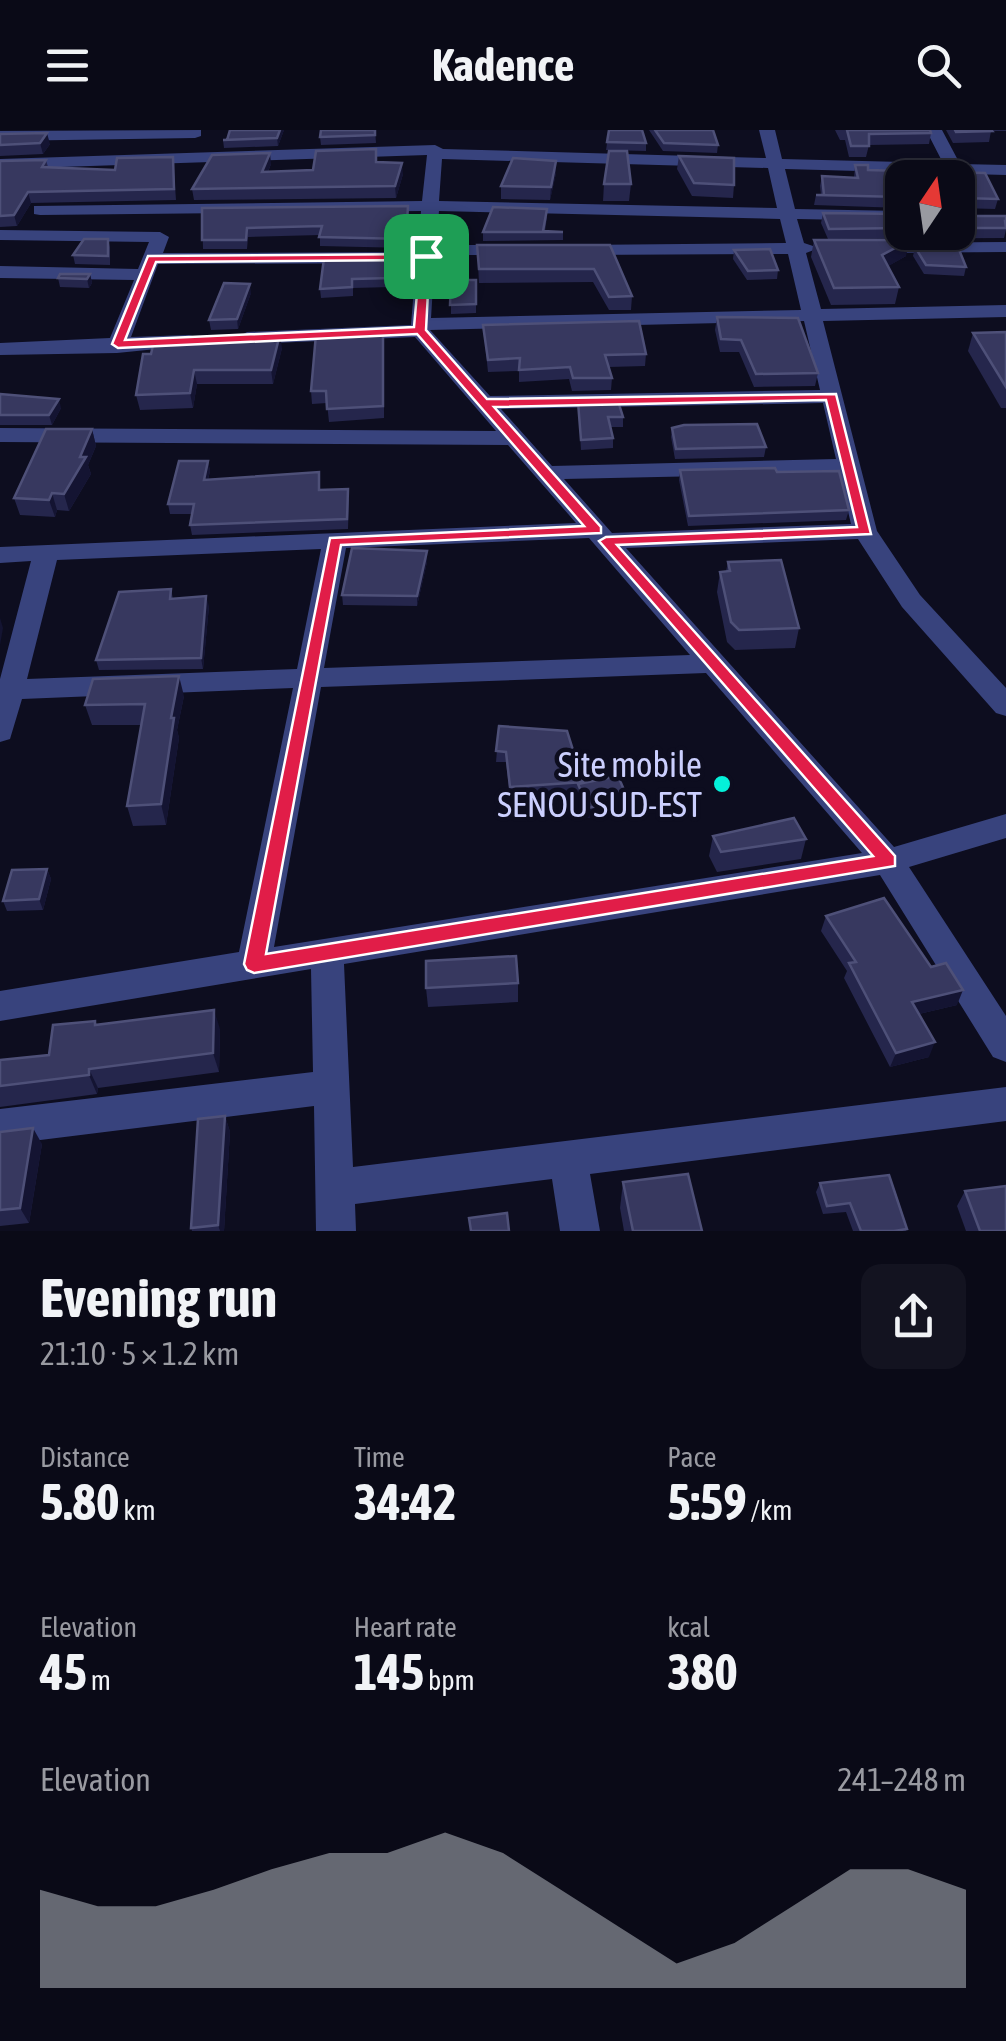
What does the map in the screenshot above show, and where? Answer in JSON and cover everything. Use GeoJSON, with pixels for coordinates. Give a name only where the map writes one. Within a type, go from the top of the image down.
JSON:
{"type":"FeatureCollection","features":[{"type":"Feature","properties":{"kind":"street"},"geometry":{"type":"LineString","coordinates":[[429,130],[435,152],[420,328],[888,861],[1006,1046]]}},
{"type":"Feature","properties":{"kind":"street"},"geometry":{"type":"LineString","coordinates":[[766,130],[866,531],[911,601],[1006,706]]}},
{"type":"Feature","properties":{"kind":"street"},"geometry":{"type":"LineString","coordinates":[[934,130],[950,160]]}},
{"type":"Feature","properties":{"kind":"street"},"geometry":{"type":"LineString","coordinates":[[0,136],[195,133]]}},
{"type":"Feature","properties":{"kind":"street"},"geometry":{"type":"LineString","coordinates":[[0,164],[435,152],[885,166]]}},
{"type":"Feature","properties":{"kind":"street"},"geometry":{"type":"LineString","coordinates":[[24,235],[72,161]]}},
{"type":"Feature","properties":{"kind":"street"},"geometry":{"type":"LineString","coordinates":[[975,169],[1006,170]]}},
{"type":"Feature","properties":{"kind":"street"},"geometry":{"type":"LineString","coordinates":[[51,193],[171,208],[431,206],[885,216]]}},
{"type":"Feature","properties":{"kind":"street"},"geometry":{"type":"LineString","coordinates":[[117,346],[171,208]]}},
{"type":"Feature","properties":{"kind":"street"},"geometry":{"type":"LineString","coordinates":[[0,235],[160,237]]}},
{"type":"Feature","properties":{"kind":"street"},"geometry":{"type":"LineString","coordinates":[[0,272],[553,250],[1006,247]]}},
{"type":"Feature","properties":{"kind":"street"},"geometry":{"type":"LineString","coordinates":[[0,350],[420,328],[1006,311]]}},
{"type":"Feature","properties":{"kind":"street"},"geometry":{"type":"LineString","coordinates":[[484,403],[831,396]]}},
{"type":"Feature","properties":{"kind":"street"},"geometry":{"type":"LineString","coordinates":[[0,435],[514,438]]}},
{"type":"Feature","properties":{"kind":"street"},"geometry":{"type":"LineString","coordinates":[[545,473],[849,466]]}},
{"type":"Feature","properties":{"kind":"street"},"geometry":{"type":"LineString","coordinates":[[0,555],[335,541],[866,531]]}},
{"type":"Feature","properties":{"kind":"street"},"geometry":{"type":"LineString","coordinates":[[254,964],[335,541]]}},
{"type":"Feature","properties":{"kind":"street"},"geometry":{"type":"LineString","coordinates":[[0,732],[5,690],[46,553]]}},
{"type":"Feature","properties":{"kind":"street"},"geometry":{"type":"LineString","coordinates":[[5,690],[713,662]]}},
{"type":"Feature","properties":{"kind":"street"},"geometry":{"type":"LineString","coordinates":[[0,1006],[888,861],[1006,826]]}},
{"type":"Feature","properties":{"kind":"street"},"geometry":{"type":"LineString","coordinates":[[327,952],[336,1231]]}},
{"type":"Feature","properties":{"kind":"street"},"geometry":{"type":"LineString","coordinates":[[0,1126],[332,1087]]}},
{"type":"Feature","properties":{"kind":"street"},"geometry":{"type":"LineString","coordinates":[[335,1188],[1006,1104]]}},
{"type":"Feature","properties":{"kind":"street"},"geometry":{"type":"LineString","coordinates":[[568,1159],[580,1231]]}},
{"type":"Feature","properties":{"kind":"building"},"geometry":{"type":"Polygon","coordinates":[[[230,130],[280,130],[277,138],[227,140],[230,130]]]}},
{"type":"Feature","properties":{"kind":"building"},"geometry":{"type":"Polygon","coordinates":[[[321,130],[375,130],[375,135],[320,137],[321,130]]]}},
{"type":"Feature","properties":{"kind":"building"},"geometry":{"type":"Polygon","coordinates":[[[609,130],[642,130],[646,143],[607,142],[609,130]]]}},
{"type":"Feature","properties":{"kind":"building"},"geometry":{"type":"Polygon","coordinates":[[[655,130],[713,130],[718,145],[664,143],[655,130]]]}},
{"type":"Feature","properties":{"kind":"building"},"geometry":{"type":"Polygon","coordinates":[[[847,130],[931,133],[869,134],[869,146],[851,146],[847,130]]]}},
{"type":"Feature","properties":{"kind":"building"},"geometry":{"type":"Polygon","coordinates":[[[47,133],[40,143],[0,145],[0,134],[47,133]]]}},
{"type":"Feature","properties":{"kind":"building"},"geometry":{"type":"Polygon","coordinates":[[[376,149],[376,162],[402,163],[395,186],[192,189],[212,155],[270,153],[262,172],[313,170],[316,151],[376,149]]]}},
{"type":"Feature","properties":{"kind":"building"},"geometry":{"type":"Polygon","coordinates":[[[609,151],[627,151],[631,184],[604,184],[609,151]]]}},
{"type":"Feature","properties":{"kind":"building"},"geometry":{"type":"Polygon","coordinates":[[[679,156],[734,158],[734,185],[694,183],[679,156]]]}},
{"type":"Feature","properties":{"kind":"building"},"geometry":{"type":"Polygon","coordinates":[[[173,157],[174,189],[28,192],[14,215],[0,216],[0,161],[46,160],[42,167],[115,170],[117,158],[173,157]]]}},
{"type":"Feature","properties":{"kind":"building"},"geometry":{"type":"Polygon","coordinates":[[[513,158],[556,161],[551,187],[501,186],[513,158]]]}},
{"type":"Feature","properties":{"kind":"building"},"geometry":{"type":"Polygon","coordinates":[[[855,165],[885,170],[885,197],[816,195],[824,195],[822,176],[858,178],[855,165]]]}},
{"type":"Feature","properties":{"kind":"building"},"geometry":{"type":"Polygon","coordinates":[[[975,173],[985,173],[998,199],[975,198],[975,173]]]}},
{"type":"Feature","properties":{"kind":"building"},"geometry":{"type":"Polygon","coordinates":[[[408,206],[406,239],[319,237],[322,226],[247,228],[246,240],[202,240],[202,208],[408,206]]]}},
{"type":"Feature","properties":{"kind":"building"},"geometry":{"type":"Polygon","coordinates":[[[493,207],[547,209],[543,231],[563,232],[483,232],[493,207]]]}},
{"type":"Feature","properties":{"kind":"building"},"geometry":{"type":"Polygon","coordinates":[[[823,213],[885,214],[885,228],[829,229],[823,213]]]}},
{"type":"Feature","properties":{"kind":"building"},"geometry":{"type":"Polygon","coordinates":[[[975,216],[1006,216],[1006,228],[975,228],[975,216]]]}},
{"type":"Feature","properties":{"kind":"building"},"geometry":{"type":"Polygon","coordinates":[[[84,239],[108,239],[108,256],[73,255],[84,239]]]}},
{"type":"Feature","properties":{"kind":"building"},"geometry":{"type":"Polygon","coordinates":[[[814,240],[885,240],[885,250],[891,250],[882,255],[899,287],[834,288],[814,240]]]}},
{"type":"Feature","properties":{"kind":"building"},"geometry":{"type":"Polygon","coordinates":[[[477,245],[610,245],[632,296],[609,297],[594,269],[479,269],[477,245]]]}},
{"type":"Feature","properties":{"kind":"building"},"geometry":{"type":"Polygon","coordinates":[[[770,249],[778,270],[748,271],[734,250],[770,249]]]}},
{"type":"Feature","properties":{"kind":"building"},"geometry":{"type":"Polygon","coordinates":[[[917,250],[959,250],[966,267],[926,265],[917,250]]]}},
{"type":"Feature","properties":{"kind":"building"},"geometry":{"type":"Polygon","coordinates":[[[324,258],[391,258],[392,278],[352,279],[352,287],[320,289],[324,258]]]}},
{"type":"Feature","properties":{"kind":"building"},"geometry":{"type":"Polygon","coordinates":[[[60,274],[90,274],[87,279],[58,278],[60,274]]]}},
{"type":"Feature","properties":{"kind":"building"},"geometry":{"type":"Polygon","coordinates":[[[451,280],[476,280],[476,304],[450,305],[451,280]]]}},
{"type":"Feature","properties":{"kind":"building"},"geometry":{"type":"Polygon","coordinates":[[[224,283],[250,284],[237,319],[209,320],[224,283]]]}},
{"type":"Feature","properties":{"kind":"building"},"geometry":{"type":"Polygon","coordinates":[[[717,317],[798,318],[818,373],[756,374],[741,340],[721,339],[717,317]]]}},
{"type":"Feature","properties":{"kind":"building"},"geometry":{"type":"Polygon","coordinates":[[[639,321],[646,354],[605,355],[612,378],[573,378],[570,367],[519,370],[520,358],[488,360],[483,325],[639,321]]]}},
{"type":"Feature","properties":{"kind":"building"},"geometry":{"type":"Polygon","coordinates":[[[383,330],[383,406],[327,409],[326,391],[311,391],[316,334],[383,330]]]}},
{"type":"Feature","properties":{"kind":"building"},"geometry":{"type":"Polygon","coordinates":[[[1006,332],[1006,387],[973,333],[1006,332]]]}},
{"type":"Feature","properties":{"kind":"building"},"geometry":{"type":"Polygon","coordinates":[[[280,334],[271,370],[194,370],[190,393],[136,395],[143,354],[151,354],[154,341],[280,334]]]}},
{"type":"Feature","properties":{"kind":"building"},"geometry":{"type":"Polygon","coordinates":[[[0,394],[59,399],[49,415],[0,415],[0,394]]]}},
{"type":"Feature","properties":{"kind":"building"},"geometry":{"type":"Polygon","coordinates":[[[618,401],[623,417],[608,417],[613,438],[581,440],[578,402],[618,401]]]}},
{"type":"Feature","properties":{"kind":"building"},"geometry":{"type":"Polygon","coordinates":[[[757,424],[766,447],[676,449],[672,428],[684,425],[757,424]]]}},
{"type":"Feature","properties":{"kind":"building"},"geometry":{"type":"Polygon","coordinates":[[[46,429],[92,429],[80,457],[86,457],[64,494],[52,493],[49,500],[14,498],[46,429]]]}},
{"type":"Feature","properties":{"kind":"building"},"geometry":{"type":"Polygon","coordinates":[[[179,461],[208,461],[204,480],[319,472],[319,490],[348,489],[347,519],[190,525],[194,504],[168,504],[179,461]]]}},
{"type":"Feature","properties":{"kind":"building"},"geometry":{"type":"Polygon","coordinates":[[[775,468],[777,472],[839,471],[849,510],[689,516],[680,470],[775,468]]]}},
{"type":"Feature","properties":{"kind":"building"},"geometry":{"type":"Polygon","coordinates":[[[352,548],[427,551],[417,596],[342,595],[352,548]]]}},
{"type":"Feature","properties":{"kind":"building"},"geometry":{"type":"Polygon","coordinates":[[[781,560],[799,628],[739,630],[731,622],[720,572],[730,571],[728,562],[781,560]]]}},
{"type":"Feature","properties":{"kind":"building"},"geometry":{"type":"Polygon","coordinates":[[[171,589],[170,599],[206,596],[201,658],[96,660],[119,592],[171,589]]]}},
{"type":"Feature","properties":{"kind":"building"},"geometry":{"type":"Polygon","coordinates":[[[179,676],[161,804],[127,806],[145,704],[85,705],[93,679],[179,676]]]}},
{"type":"Feature","properties":{"kind":"building"},"geometry":{"type":"Polygon","coordinates":[[[499,726],[567,731],[583,782],[510,787],[506,752],[496,751],[499,726]]]}},
{"type":"Feature","properties":{"kind":"building"},"geometry":{"type":"Polygon","coordinates":[[[618,776],[628,799],[588,808],[578,784],[618,776]]]}},
{"type":"Feature","properties":{"kind":"building"},"geometry":{"type":"Polygon","coordinates":[[[794,818],[806,839],[721,852],[713,836],[794,818]]]}},
{"type":"Feature","properties":{"kind":"building"},"geometry":{"type":"Polygon","coordinates":[[[47,869],[39,899],[3,901],[12,870],[47,869]]]}},
{"type":"Feature","properties":{"kind":"building"},"geometry":{"type":"Polygon","coordinates":[[[884,898],[931,967],[946,963],[963,990],[912,1002],[935,1042],[896,1053],[849,963],[856,962],[826,916],[884,898]]]}},
{"type":"Feature","properties":{"kind":"building"},"geometry":{"type":"Polygon","coordinates":[[[516,956],[518,983],[426,988],[426,961],[516,956]]]}},
{"type":"Feature","properties":{"kind":"building"},"geometry":{"type":"Polygon","coordinates":[[[214,1010],[213,1053],[89,1069],[89,1075],[0,1086],[0,1060],[49,1055],[53,1025],[95,1021],[95,1025],[214,1010]]]}},
{"type":"Feature","properties":{"kind":"building"},"geometry":{"type":"Polygon","coordinates":[[[225,1116],[218,1225],[191,1228],[198,1119],[225,1116]]]}},
{"type":"Feature","properties":{"kind":"building"},"geometry":{"type":"Polygon","coordinates":[[[33,1128],[20,1208],[0,1210],[0,1132],[33,1128]]]}},
{"type":"Feature","properties":{"kind":"building"},"geometry":{"type":"Polygon","coordinates":[[[688,1174],[702,1231],[633,1231],[623,1182],[688,1174]]]}},
{"type":"Feature","properties":{"kind":"building"},"geometry":{"type":"Polygon","coordinates":[[[889,1175],[907,1229],[861,1231],[850,1203],[827,1206],[820,1183],[889,1175]]]}},
{"type":"Feature","properties":{"kind":"building"},"geometry":{"type":"Polygon","coordinates":[[[1006,1186],[1006,1231],[980,1231],[965,1191],[1006,1186]]]}},
{"type":"Feature","properties":{"kind":"building"},"geometry":{"type":"Polygon","coordinates":[[[507,1213],[509,1231],[471,1231],[469,1218],[507,1213]]]}},
{"type":"Feature","properties":{"kind":"place","name":"Site mobile SENOU SUD-EST"},"geometry":{"type":"Point","coordinates":[722,784]}},
{"type":"Feature","properties":{"kind":"route"},"geometry":{"type":"LineString","coordinates":[[426,256],[152,258],[118,344],[420,331],[596,530],[335,541],[254,964],[888,861],[606,541],[866,531],[831,396],[484,403],[420,331],[426,256]]}}]}
